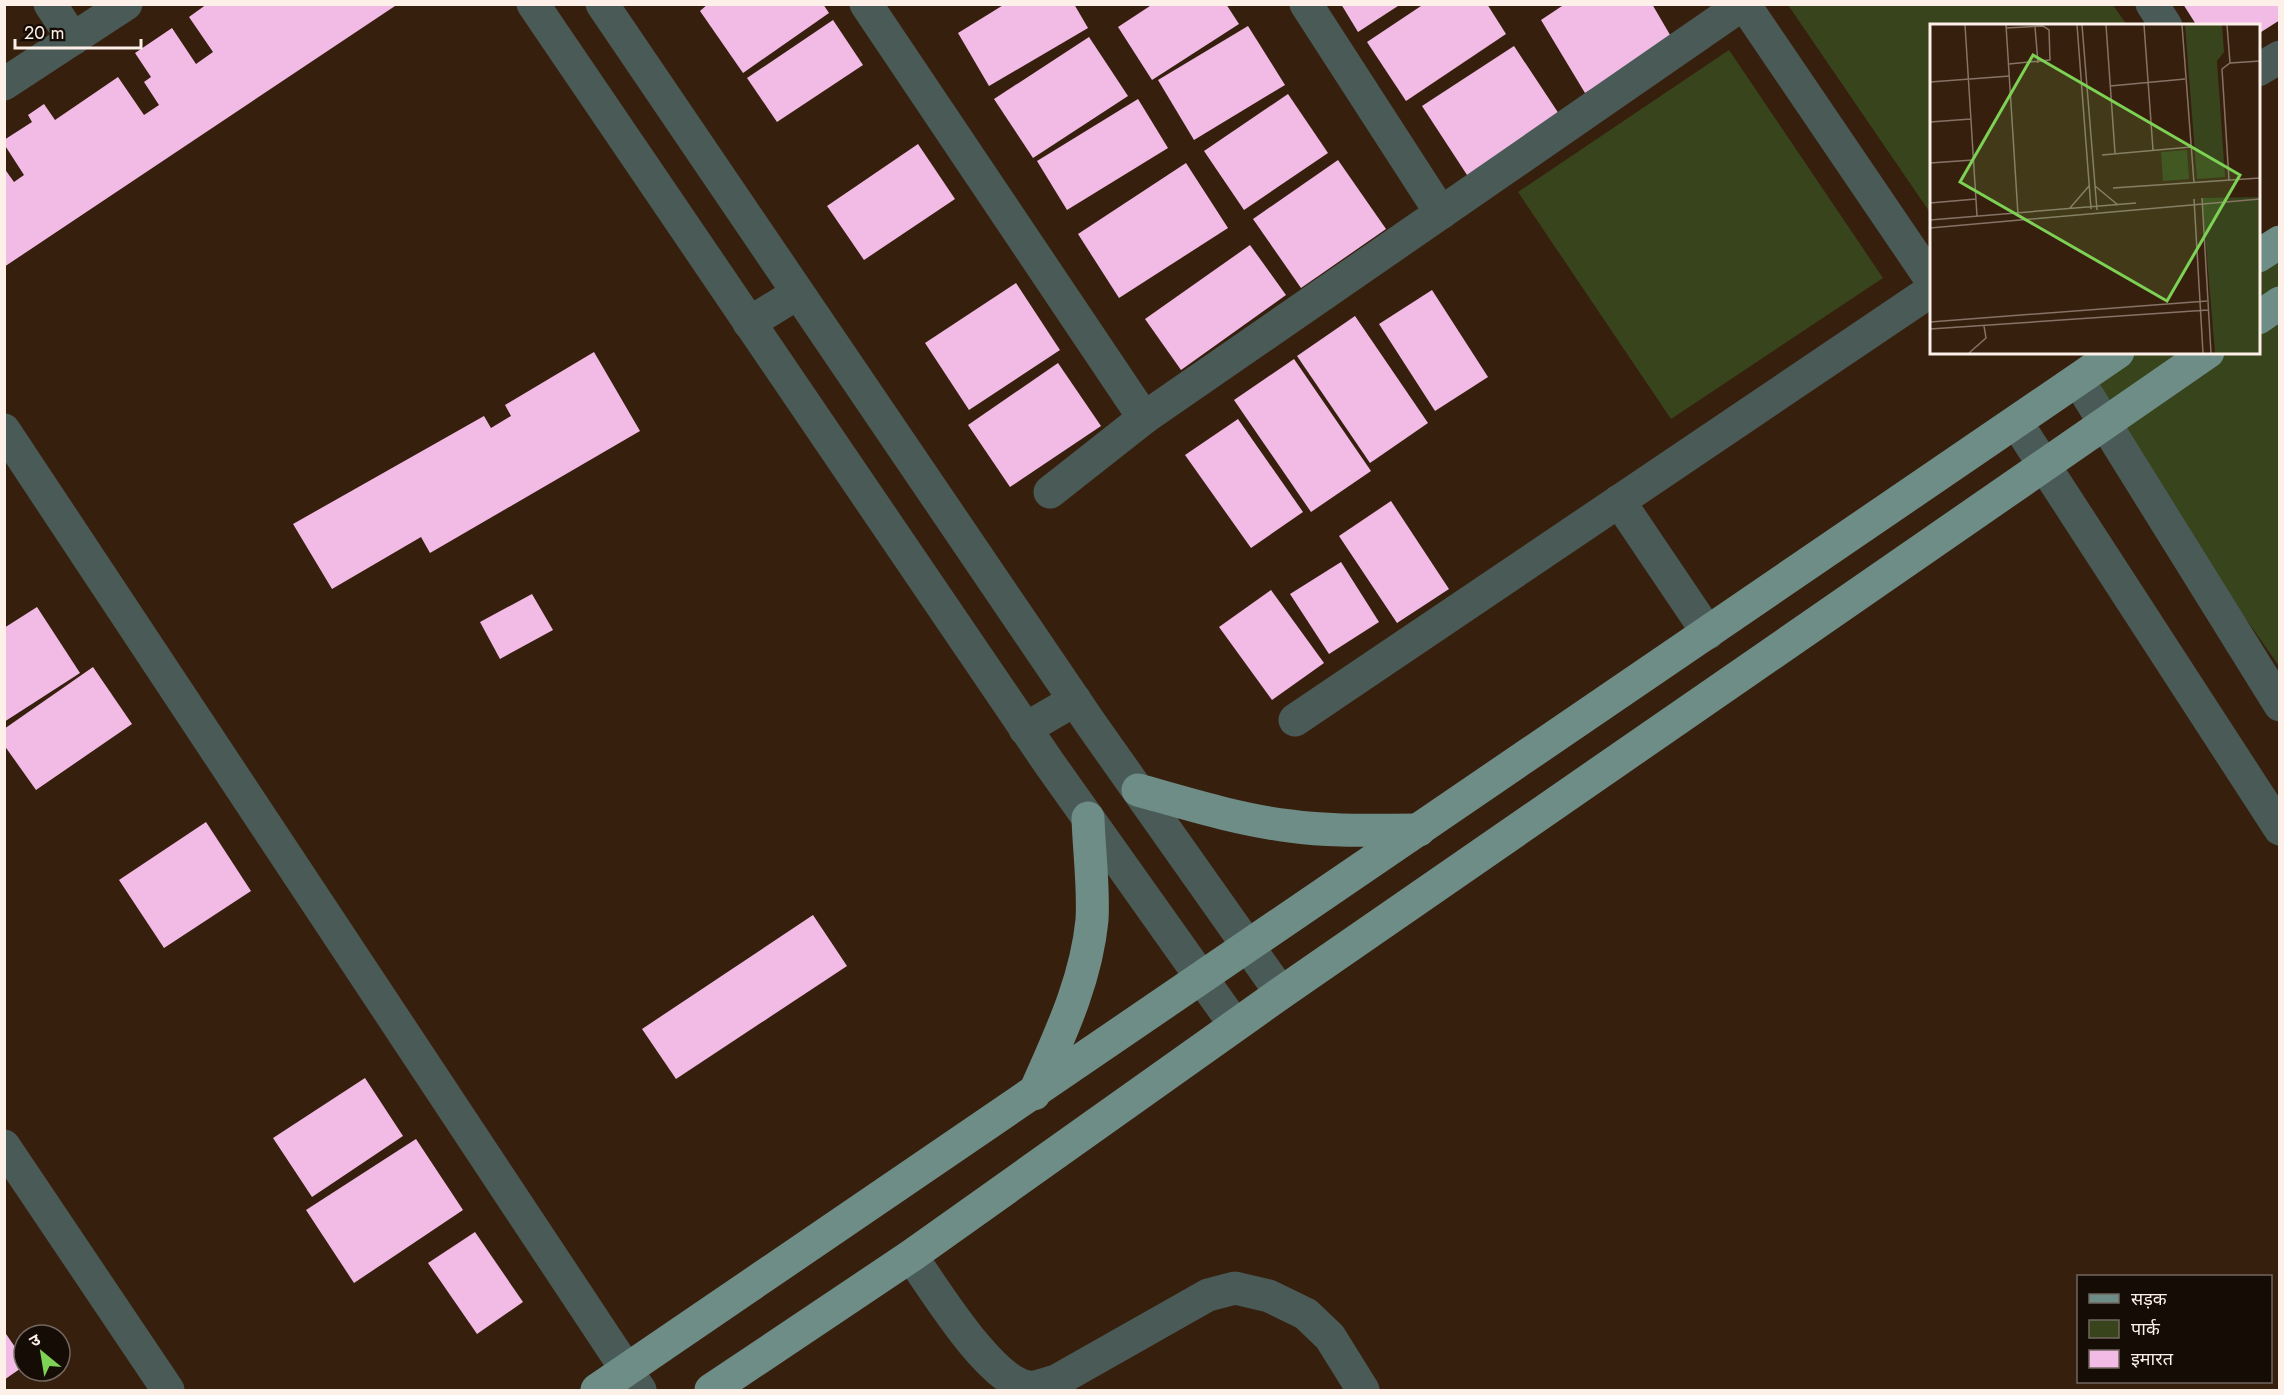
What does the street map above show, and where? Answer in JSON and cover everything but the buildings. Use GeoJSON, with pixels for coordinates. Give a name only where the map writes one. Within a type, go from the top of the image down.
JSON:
{"type":"FeatureCollection","features":[{"type":"Feature","properties":{"kind":"main road"},"geometry":{"type":"LineString","coordinates":[[2260,255],[2280,242]]}},
{"type":"Feature","properties":{"kind":"main road"},"geometry":{"type":"LineString","coordinates":[[2260,317],[2280,303]]}},
{"type":"Feature","properties":{"kind":"main road"},"geometry":{"type":"LineString","coordinates":[[597,1390],[633,1380],[1034,1094],[2115,354]]}},
{"type":"Feature","properties":{"kind":"main road"},"geometry":{"type":"LineString","coordinates":[[711,1390],[911,1256],[1235,1025],[2205,354]]}},
{"type":"Feature","properties":{"kind":"main road"},"geometry":{"type":"LineString","coordinates":[[1138,790],[1243,818],[1291,827],[1346,831],[1419,830]]}},
{"type":"Feature","properties":{"kind":"main road"},"geometry":{"type":"LineString","coordinates":[[1034,1094],[1071,1012],[1087,952],[1092,918],[1088,818]]}},
{"type":"Feature","properties":{"kind":"street"},"geometry":{"type":"LineString","coordinates":[[50,4],[73,39]]}},
{"type":"Feature","properties":{"kind":"street"},"geometry":{"type":"LineString","coordinates":[[4,84],[126,4]]}},
{"type":"Feature","properties":{"kind":"street"},"geometry":{"type":"LineString","coordinates":[[533,4],[1025,729],[1235,1025]]}},
{"type":"Feature","properties":{"kind":"street"},"geometry":{"type":"LineString","coordinates":[[602,4],[1075,700],[1281,993]]}},
{"type":"Feature","properties":{"kind":"street"},"geometry":{"type":"LineString","coordinates":[[866,4],[1144,418]]}},
{"type":"Feature","properties":{"kind":"street"},"geometry":{"type":"LineString","coordinates":[[1306,4],[1441,213]]}},
{"type":"Feature","properties":{"kind":"street"},"geometry":{"type":"LineString","coordinates":[[1050,492],[1144,418],[1743,4],[1930,278]]}},
{"type":"Feature","properties":{"kind":"street"},"geometry":{"type":"LineString","coordinates":[[2152,4],[2165,24]]}},
{"type":"Feature","properties":{"kind":"street"},"geometry":{"type":"LineString","coordinates":[[2260,69],[2280,57]]}},
{"type":"Feature","properties":{"kind":"street"},"geometry":{"type":"LineString","coordinates":[[1295,720],[1930,291]]}},
{"type":"Feature","properties":{"kind":"street"},"geometry":{"type":"LineString","coordinates":[[749,323],[798,293]]}},
{"type":"Feature","properties":{"kind":"street"},"geometry":{"type":"LineString","coordinates":[[2078,380],[2107,423],[2280,705]]}},
{"type":"Feature","properties":{"kind":"street"},"geometry":{"type":"LineString","coordinates":[[2016,422],[2280,829]]}},
{"type":"Feature","properties":{"kind":"street"},"geometry":{"type":"LineString","coordinates":[[4,430],[633,1380]]}},
{"type":"Feature","properties":{"kind":"street"},"geometry":{"type":"LineString","coordinates":[[1619,501],[1708,633]]}},
{"type":"Feature","properties":{"kind":"street"},"geometry":{"type":"LineString","coordinates":[[1025,729],[1075,700]]}},
{"type":"Feature","properties":{"kind":"street"},"geometry":{"type":"LineString","coordinates":[[5,1147],[168,1390]]}},
{"type":"Feature","properties":{"kind":"street"},"geometry":{"type":"LineString","coordinates":[[911,1256],[986,1359],[1008,1380],[1030,1388],[1056,1381],[1208,1295],[1235,1288],[1269,1296],[1306,1314],[1330,1337],[1363,1390]]}},
{"type":"Feature","properties":{"kind":"green space"},"geometry":{"type":"Polygon","coordinates":[[[1788,5],[2113,5],[2126,24],[1930,24],[1930,213],[1788,5]]]}},
{"type":"Feature","properties":{"kind":"green space"},"geometry":{"type":"Polygon","coordinates":[[[1729,50],[1883,278],[1671,419],[1518,192],[1729,50]]]}},
{"type":"Feature","properties":{"kind":"green space"},"geometry":{"type":"Polygon","coordinates":[[[2279,256],[2279,666],[2078,380],[2120,354],[2260,354],[2260,268],[2279,256]]]}}]}
